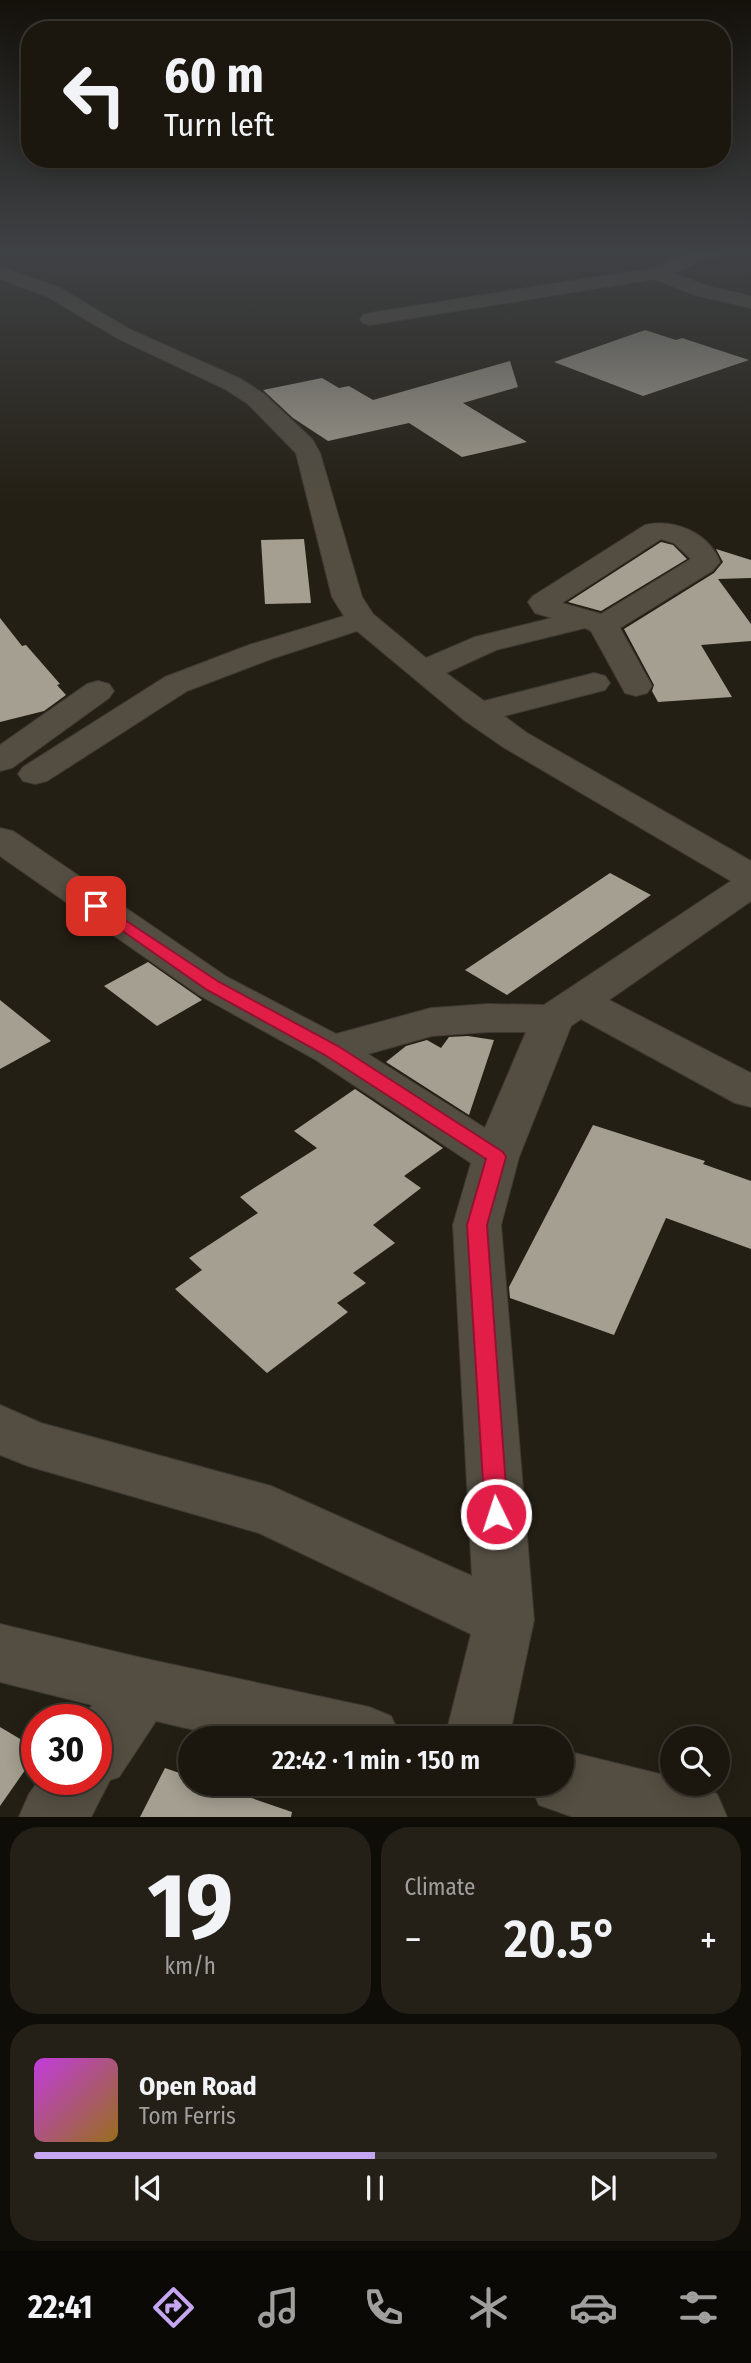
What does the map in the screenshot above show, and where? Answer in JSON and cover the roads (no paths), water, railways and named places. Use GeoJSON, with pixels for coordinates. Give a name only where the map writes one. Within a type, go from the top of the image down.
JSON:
{"type":"FeatureCollection","features":[{"type":"Feature","properties":{"kind":"street"},"geometry":{"type":"LineString","coordinates":[[128,336],[233,384],[256,399],[303,444],[313,464],[347,597],[362,620],[477,713],[539,755],[751,877]]}},
{"type":"Feature","properties":{"kind":"street"},"geometry":{"type":"LineString","coordinates":[[424,672],[486,643],[595,622],[706,562],[685,536],[664,530],[655,531],[542,605],[595,622],[636,686]]}},
{"type":"Feature","properties":{"kind":"street"},"geometry":{"type":"LineString","coordinates":[[36,774],[176,684],[260,652],[362,620]]}},
{"type":"Feature","properties":{"kind":"street"},"geometry":{"type":"LineString","coordinates":[[477,713],[594,684]]}},
{"type":"Feature","properties":{"kind":"street"},"geometry":{"type":"LineString","coordinates":[[0,761],[98,691]]}},
{"type":"Feature","properties":{"kind":"street"},"geometry":{"type":"LineString","coordinates":[[0,839],[213,986],[331,1051],[496,1157]]}},
{"type":"Feature","properties":{"kind":"street"},"geometry":{"type":"LineString","coordinates":[[331,1051],[431,1022],[566,1010],[751,884]]}},
{"type":"Feature","properties":{"kind":"street"},"geometry":{"type":"LineString","coordinates":[[566,1010],[751,1092]]}},
{"type":"Feature","properties":{"kind":"street"},"geometry":{"type":"LineString","coordinates":[[480,1726],[503,1620],[477,1225],[496,1157],[566,1010]]}},
{"type":"Feature","properties":{"kind":"street"},"geometry":{"type":"LineString","coordinates":[[0,1429],[29,1443],[271,1511],[503,1620]]}},
{"type":"Feature","properties":{"kind":"street"},"geometry":{"type":"LineString","coordinates":[[0,1653],[315,1726]]}},
{"type":"Feature","properties":{"kind":"street"},"geometry":{"type":"LineString","coordinates":[[112,1731],[142,1688]]}},
{"type":"Feature","properties":{"kind":"street"},"geometry":{"type":"LineString","coordinates":[[574,1785],[643,1801],[694,1817]]}},
{"type":"Feature","properties":{"kind":"street"},"geometry":{"type":"LineString","coordinates":[[52,1817],[67,1795]]}}]}
